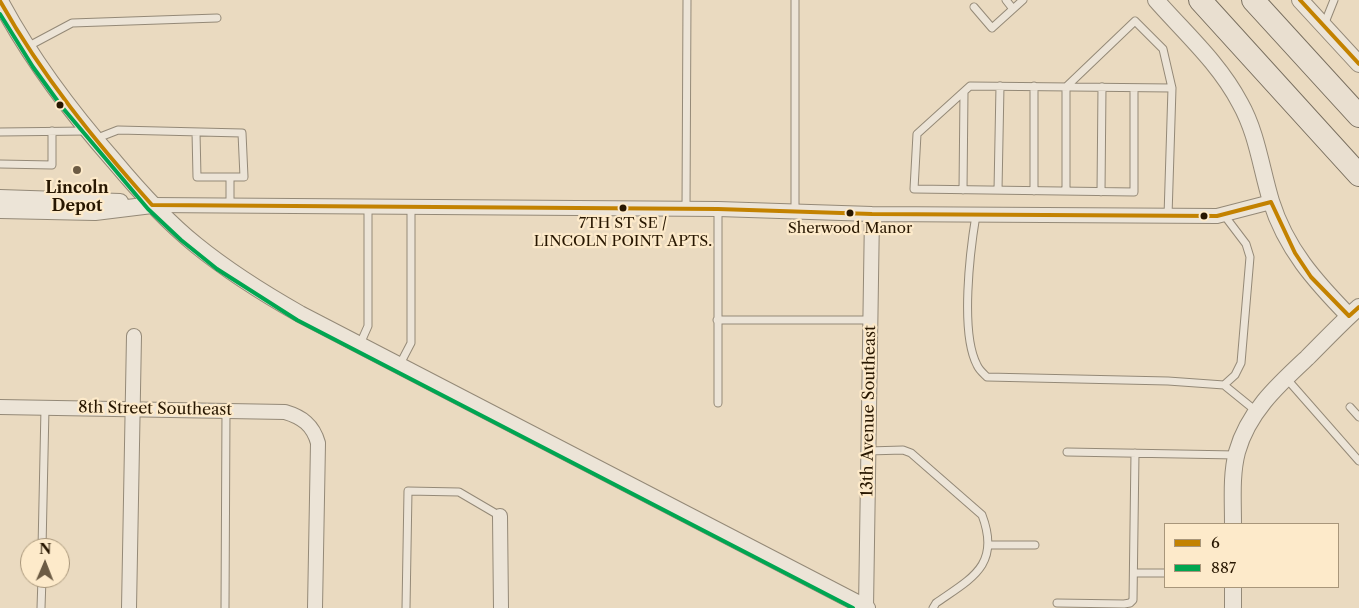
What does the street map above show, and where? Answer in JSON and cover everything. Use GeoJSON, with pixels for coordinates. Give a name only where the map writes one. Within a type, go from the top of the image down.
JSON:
{"type":"FeatureCollection","features":[{"type":"Feature","properties":{"kind":"highway"},"geometry":{"type":"LineString","coordinates":[[1200,0],[1359,175]]}},
{"type":"Feature","properties":{"kind":"highway"},"geometry":{"type":"LineString","coordinates":[[1253,0],[1359,116]]}},
{"type":"Feature","properties":{"kind":"street"},"geometry":{"type":"LineString","coordinates":[[1156,0],[1221,72],[1241,104],[1257,147],[1271,202],[1295,253],[1311,277],[1354,312],[1286,378],[1256,411],[1246,428],[1236,455],[1233,477],[1233,523]]}},
{"type":"Feature","properties":{"kind":"street"},"geometry":{"type":"LineString","coordinates":[[1300,0],[1359,64]]}},
{"type":"Feature","properties":{"kind":"street"},"geometry":{"type":"LineString","coordinates":[[0,1],[26,47],[71,112],[152,205],[194,244],[256,289],[399,366],[866,608]]}},
{"type":"Feature","properties":{"kind":"street"},"geometry":{"type":"LineString","coordinates":[[0,198],[93,199],[152,205],[686,208],[795,210],[872,214],[1168,216],[1224,215],[1271,202]]}},
{"type":"Feature","properties":{"kind":"street"},"geometry":{"type":"LineString","coordinates":[[0,210],[95,212],[152,205]]}},
{"type":"Feature","properties":{"kind":"street","name":"13th Avenue Southeast"},"geometry":{"type":"LineString","coordinates":[[866,608],[872,214]]}},
{"type":"Feature","properties":{"kind":"street"},"geometry":{"type":"LineString","coordinates":[[129,608],[134,336]]}},
{"type":"Feature","properties":{"kind":"street","name":"8th Street Southeast"},"geometry":{"type":"LineString","coordinates":[[0,407],[226,410],[285,412],[298,415],[314,431],[318,443],[315,608]]}},
{"type":"Feature","properties":{"kind":"street"},"geometry":{"type":"LineString","coordinates":[[500,516],[501,608]]}},
{"type":"Feature","properties":{"kind":"street"},"geometry":{"type":"LineString","coordinates":[[1233,588],[1233,608]]}},
{"type":"Feature","properties":{"kind":"lane"},"geometry":{"type":"LineString","coordinates":[[686,208],[687,0]]}},
{"type":"Feature","properties":{"kind":"lane"},"geometry":{"type":"LineString","coordinates":[[795,0],[795,210]]}},
{"type":"Feature","properties":{"kind":"lane"},"geometry":{"type":"LineString","coordinates":[[1006,0],[1013,9]]}},
{"type":"Feature","properties":{"kind":"lane"},"geometry":{"type":"LineString","coordinates":[[974,7],[992,28],[1022,0]]}},
{"type":"Feature","properties":{"kind":"lane"},"geometry":{"type":"LineString","coordinates":[[1324,26],[1333,3],[1342,0]]}},
{"type":"Feature","properties":{"kind":"lane"},"geometry":{"type":"LineString","coordinates":[[26,47],[72,23],[217,18]]}},
{"type":"Feature","properties":{"kind":"lane"},"geometry":{"type":"LineString","coordinates":[[1066,191],[1066,87],[1135,21],[1163,49],[1172,88],[1168,216]]}},
{"type":"Feature","properties":{"kind":"lane"},"geometry":{"type":"LineString","coordinates":[[1134,88],[1134,192],[914,189],[917,134],[970,86],[1172,88]]}},
{"type":"Feature","properties":{"kind":"lane"},"geometry":{"type":"LineString","coordinates":[[998,190],[1000,86]]}},
{"type":"Feature","properties":{"kind":"lane"},"geometry":{"type":"LineString","coordinates":[[1034,86],[1034,191]]}},
{"type":"Feature","properties":{"kind":"lane"},"geometry":{"type":"LineString","coordinates":[[1101,192],[1102,87]]}},
{"type":"Feature","properties":{"kind":"lane"},"geometry":{"type":"LineString","coordinates":[[963,190],[964,92]]}},
{"type":"Feature","properties":{"kind":"lane"},"geometry":{"type":"LineString","coordinates":[[0,132],[52,132],[91,135],[118,130],[242,132],[244,177],[197,177],[196,132]]}},
{"type":"Feature","properties":{"kind":"lane"},"geometry":{"type":"LineString","coordinates":[[0,164],[52,165],[52,132]]}},
{"type":"Feature","properties":{"kind":"lane"},"geometry":{"type":"LineString","coordinates":[[230,177],[230,205]]}},
{"type":"Feature","properties":{"kind":"lane"},"geometry":{"type":"LineString","coordinates":[[360,345],[368,326],[368,206]]}},
{"type":"Feature","properties":{"kind":"lane"},"geometry":{"type":"LineString","coordinates":[[399,366],[411,343],[412,207]]}},
{"type":"Feature","properties":{"kind":"lane"},"geometry":{"type":"LineString","coordinates":[[718,209],[718,403]]}},
{"type":"Feature","properties":{"kind":"lane"},"geometry":{"type":"LineString","coordinates":[[976,214],[972,244],[968,331],[977,365],[987,377],[1168,381],[1224,385],[1256,411]]}},
{"type":"Feature","properties":{"kind":"lane"},"geometry":{"type":"LineString","coordinates":[[1224,215],[1246,244],[1250,257],[1241,363],[1235,375],[1224,385]]}},
{"type":"Feature","properties":{"kind":"lane"},"geometry":{"type":"LineString","coordinates":[[718,320],[870,320]]}},
{"type":"Feature","properties":{"kind":"lane"},"geometry":{"type":"LineString","coordinates":[[1286,378],[1359,461]]}},
{"type":"Feature","properties":{"kind":"lane"},"geometry":{"type":"LineString","coordinates":[[1359,409],[1350,407],[1359,417]]}},
{"type":"Feature","properties":{"kind":"lane"},"geometry":{"type":"LineString","coordinates":[[42,538],[45,408]]}},
{"type":"Feature","properties":{"kind":"lane"},"geometry":{"type":"LineString","coordinates":[[225,608],[226,410]]}},
{"type":"Feature","properties":{"kind":"lane"},"geometry":{"type":"LineString","coordinates":[[868,451],[903,450],[911,453],[982,515],[987,529],[988,545],[982,568],[972,579],[936,602],[933,608]]}},
{"type":"Feature","properties":{"kind":"lane"},"geometry":{"type":"LineString","coordinates":[[1067,452],[1236,455]]}},
{"type":"Feature","properties":{"kind":"lane"},"geometry":{"type":"LineString","coordinates":[[1057,603],[1130,603],[1133,600],[1135,453]]}},
{"type":"Feature","properties":{"kind":"lane"},"geometry":{"type":"LineString","coordinates":[[406,608],[408,491],[459,492],[500,516]]}},
{"type":"Feature","properties":{"kind":"lane"},"geometry":{"type":"LineString","coordinates":[[988,545],[1035,545]]}},
{"type":"Feature","properties":{"kind":"lane"},"geometry":{"type":"LineString","coordinates":[[1134,573],[1164,574]]}},
{"type":"Feature","properties":{"kind":"lane"},"geometry":{"type":"LineString","coordinates":[[41,608],[42,588]]}},
{"type":"Feature","properties":{"kind":"transit line","name":"6"},"geometry":{"type":"LineString","coordinates":[[1300,0],[1359,64]]}},
{"type":"Feature","properties":{"kind":"transit line","name":"6"},"geometry":{"type":"LineString","coordinates":[[0,1],[33,56],[70,107],[152,205],[718,209],[872,214],[1217,216],[1271,202],[1295,253],[1311,277],[1349,316],[1359,307]]}},
{"type":"Feature","properties":{"kind":"transit line","name":"887"},"geometry":{"type":"LineString","coordinates":[[0,14],[33,67],[62,107],[148,209],[181,240],[217,269],[297,320],[853,608]]}},
{"type":"Feature","properties":{"kind":"place","name":"Lincoln Depot"},"geometry":{"type":"Point","coordinates":[77,170]}},
{"type":"Feature","properties":{"kind":"place","name":"7TH ST SE / LINCOLN POINT APTS."},"geometry":{"type":"Point","coordinates":[623,208]}},
{"type":"Feature","properties":{"kind":"place","name":"Sherwood Manor"},"geometry":{"type":"Point","coordinates":[850,213]}}]}
